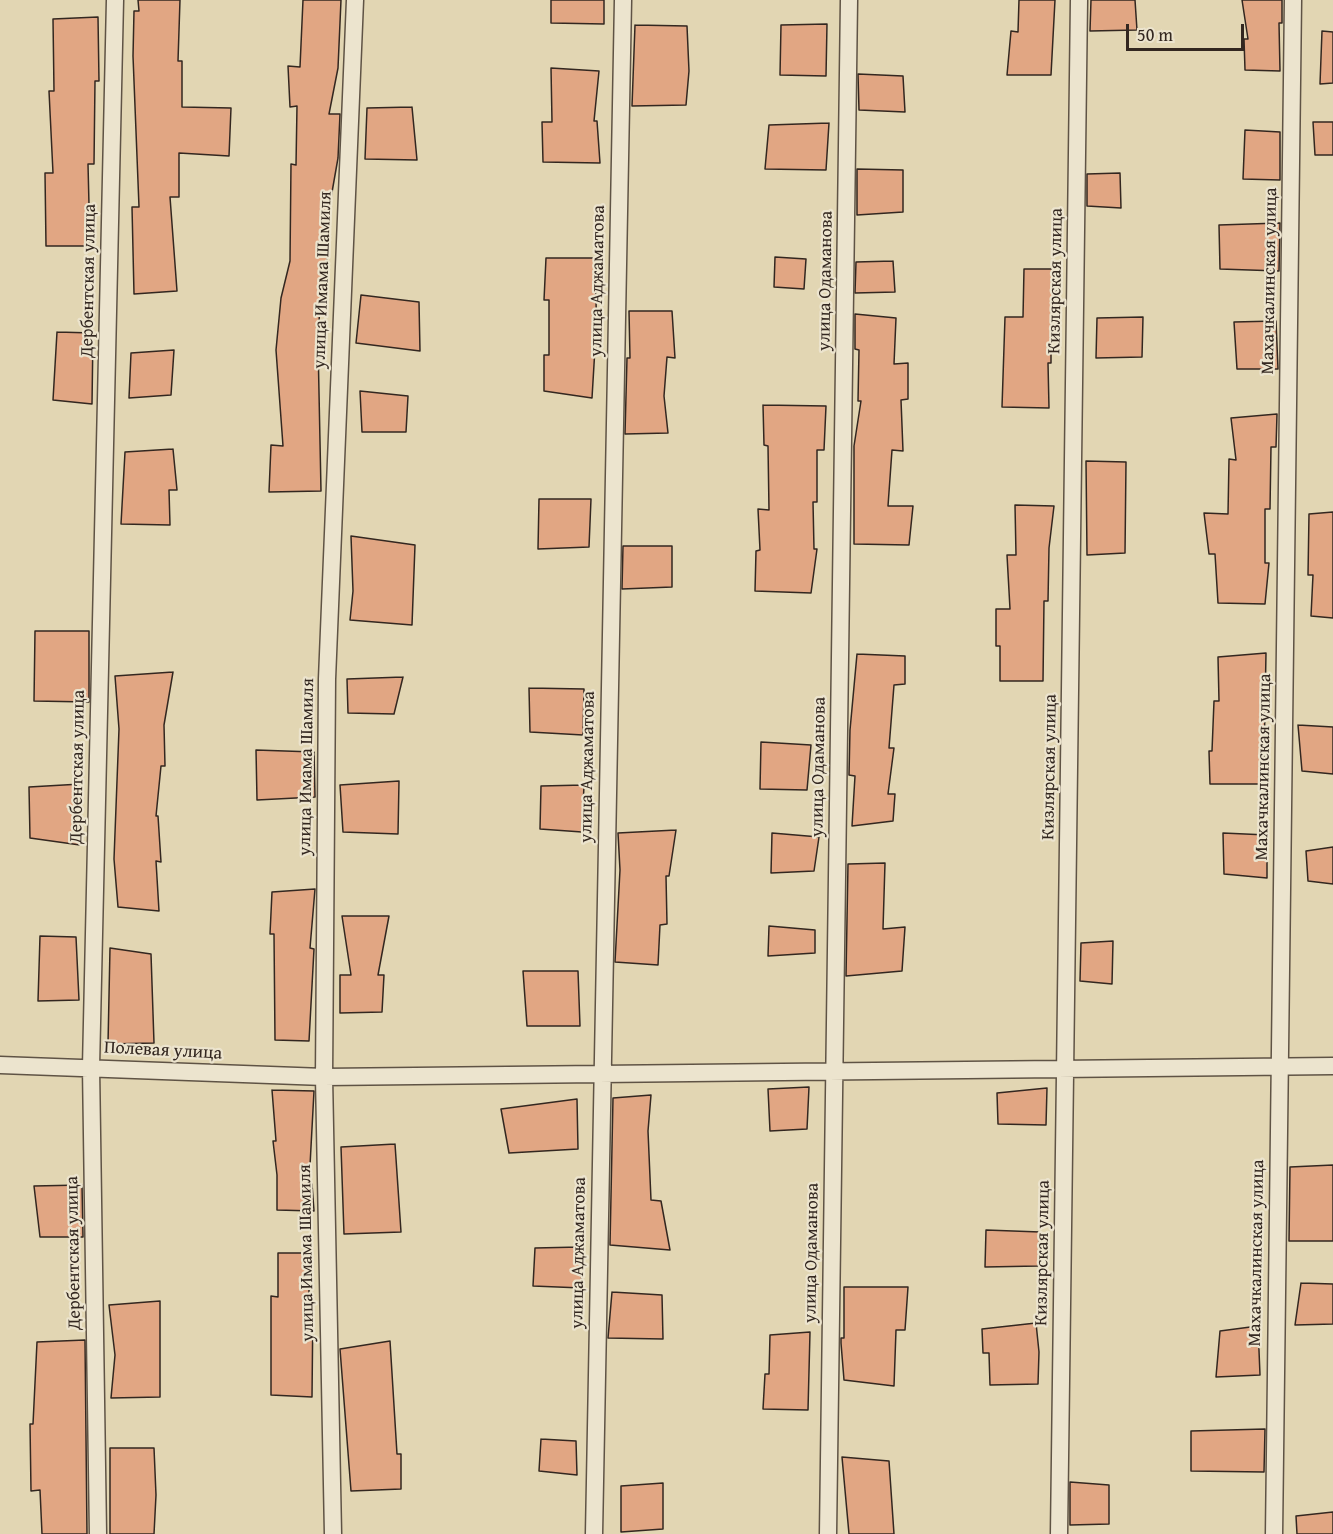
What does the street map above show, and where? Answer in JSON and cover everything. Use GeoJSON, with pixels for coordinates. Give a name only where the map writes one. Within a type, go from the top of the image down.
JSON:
{"type":"FeatureCollection","features":[{"type":"Feature","properties":{"kind":"street","name":"Дербентская улица"},"geometry":{"type":"LineString","coordinates":[[98,1534],[91,1067],[115,0]]}},
{"type":"Feature","properties":{"kind":"street","name":"улица Имама Шамиля"},"geometry":{"type":"LineString","coordinates":[[333,1534],[324,1077],[327,679],[355,0]]}},
{"type":"Feature","properties":{"kind":"street","name":"улица Аджаматова"},"geometry":{"type":"LineString","coordinates":[[594,1534],[623,0]]}},
{"type":"Feature","properties":{"kind":"street","name":"улица Одаманова"},"geometry":{"type":"LineString","coordinates":[[828,1534],[849,0]]}},
{"type":"Feature","properties":{"kind":"street","name":"Кизлярская улица"},"geometry":{"type":"LineString","coordinates":[[1059,1534],[1079,0]]}},
{"type":"Feature","properties":{"kind":"street","name":"Махачкалинская улица"},"geometry":{"type":"LineString","coordinates":[[1274,1534],[1293,0]]}},
{"type":"Feature","properties":{"kind":"street","name":"Полевая улица"},"geometry":{"type":"LineString","coordinates":[[0,1065],[324,1077],[1333,1066]]}},
{"type":"Feature","properties":{"kind":"building"},"geometry":{"type":"Polygon","coordinates":[[[138,0],[180,0],[178,61],[182,61],[182,107],[231,108],[229,156],[179,153],[179,197],[170,197],[177,291],[134,294],[132,207],[139,207],[133,56],[134,11],[139,11],[138,0]]]}},
{"type":"Feature","properties":{"kind":"building"},"geometry":{"type":"Polygon","coordinates":[[[303,0],[341,0],[338,68],[329,114],[340,114],[338,158],[328,215],[327,265],[320,303],[318,343],[321,491],[269,492],[271,445],[283,446],[276,350],[281,298],[290,261],[291,164],[296,165],[297,106],[290,107],[288,66],[300,67],[303,0]]]}},
{"type":"Feature","properties":{"kind":"building"},"geometry":{"type":"Polygon","coordinates":[[[551,0],[604,0],[604,24],[551,23],[551,0]]]}},
{"type":"Feature","properties":{"kind":"building"},"geometry":{"type":"Polygon","coordinates":[[[1019,0],[1055,0],[1051,75],[1007,75],[1011,31],[1018,32],[1019,0]]]}},
{"type":"Feature","properties":{"kind":"building"},"geometry":{"type":"Polygon","coordinates":[[[1091,0],[1135,0],[1137,30],[1090,31],[1091,0]]]}},
{"type":"Feature","properties":{"kind":"building"},"geometry":{"type":"Polygon","coordinates":[[[1242,0],[1282,0],[1282,23],[1279,23],[1280,71],[1245,70],[1244,39],[1248,39],[1242,0]]]}},
{"type":"Feature","properties":{"kind":"building"},"geometry":{"type":"Polygon","coordinates":[[[98,17],[99,81],[95,81],[94,164],[88,164],[90,246],[46,246],[45,173],[53,173],[49,91],[54,91],[53,19],[98,17]]]}},
{"type":"Feature","properties":{"kind":"building"},"geometry":{"type":"Polygon","coordinates":[[[827,24],[826,76],[780,75],[781,25],[827,24]]]}},
{"type":"Feature","properties":{"kind":"building"},"geometry":{"type":"Polygon","coordinates":[[[635,25],[687,26],[689,71],[686,105],[632,106],[635,25]]]}},
{"type":"Feature","properties":{"kind":"building"},"geometry":{"type":"Polygon","coordinates":[[[1322,31],[1333,32],[1333,83],[1320,84],[1322,31]]]}},
{"type":"Feature","properties":{"kind":"building"},"geometry":{"type":"Polygon","coordinates":[[[551,68],[599,71],[594,121],[597,121],[600,163],[543,162],[542,122],[552,122],[551,68]]]}},
{"type":"Feature","properties":{"kind":"building"},"geometry":{"type":"Polygon","coordinates":[[[858,74],[903,76],[905,112],[859,110],[858,74]]]}},
{"type":"Feature","properties":{"kind":"building"},"geometry":{"type":"Polygon","coordinates":[[[412,107],[417,160],[365,159],[367,108],[412,107]]]}},
{"type":"Feature","properties":{"kind":"building"},"geometry":{"type":"Polygon","coordinates":[[[1313,122],[1333,122],[1333,155],[1315,155],[1313,122]]]}},
{"type":"Feature","properties":{"kind":"building"},"geometry":{"type":"Polygon","coordinates":[[[829,123],[826,170],[765,169],[769,125],[829,123]]]}},
{"type":"Feature","properties":{"kind":"building"},"geometry":{"type":"Polygon","coordinates":[[[1245,130],[1280,132],[1280,180],[1243,179],[1245,130]]]}},
{"type":"Feature","properties":{"kind":"building"},"geometry":{"type":"Polygon","coordinates":[[[857,169],[903,170],[903,212],[857,215],[857,169]]]}},
{"type":"Feature","properties":{"kind":"building"},"geometry":{"type":"Polygon","coordinates":[[[1120,173],[1121,208],[1087,206],[1087,174],[1120,173]]]}},
{"type":"Feature","properties":{"kind":"building"},"geometry":{"type":"Polygon","coordinates":[[[1280,223],[1279,271],[1220,269],[1219,225],[1280,223]]]}},
{"type":"Feature","properties":{"kind":"building"},"geometry":{"type":"Polygon","coordinates":[[[775,257],[806,259],[804,289],[774,287],[775,257]]]}},
{"type":"Feature","properties":{"kind":"building"},"geometry":{"type":"Polygon","coordinates":[[[546,258],[594,258],[598,348],[595,348],[592,398],[544,391],[544,355],[549,355],[549,300],[544,300],[546,258]]]}},
{"type":"Feature","properties":{"kind":"building"},"geometry":{"type":"Polygon","coordinates":[[[893,261],[895,292],[855,293],[856,262],[893,261]]]}},
{"type":"Feature","properties":{"kind":"building"},"geometry":{"type":"Polygon","coordinates":[[[1024,269],[1056,269],[1056,304],[1051,304],[1051,363],[1048,363],[1049,408],[1002,407],[1005,317],[1023,317],[1024,269]]]}},
{"type":"Feature","properties":{"kind":"building"},"geometry":{"type":"Polygon","coordinates":[[[361,295],[419,302],[420,351],[356,343],[361,295]]]}},
{"type":"Feature","properties":{"kind":"building"},"geometry":{"type":"Polygon","coordinates":[[[629,311],[672,311],[675,358],[667,357],[664,396],[668,433],[625,434],[627,358],[630,358],[629,311]]]}},
{"type":"Feature","properties":{"kind":"building"},"geometry":{"type":"Polygon","coordinates":[[[855,314],[896,318],[894,364],[908,363],[908,399],[901,400],[903,451],[892,450],[888,506],[913,506],[909,545],[854,544],[854,446],[861,401],[858,401],[859,350],[855,349],[855,314]]]}},
{"type":"Feature","properties":{"kind":"building"},"geometry":{"type":"Polygon","coordinates":[[[1143,317],[1142,357],[1096,358],[1097,318],[1143,317]]]}},
{"type":"Feature","properties":{"kind":"building"},"geometry":{"type":"Polygon","coordinates":[[[1276,321],[1278,369],[1237,369],[1234,322],[1276,321]]]}},
{"type":"Feature","properties":{"kind":"building"},"geometry":{"type":"Polygon","coordinates":[[[57,332],[93,333],[92,404],[53,400],[57,332]]]}},
{"type":"Feature","properties":{"kind":"building"},"geometry":{"type":"Polygon","coordinates":[[[174,350],[171,395],[129,398],[131,353],[174,350]]]}},
{"type":"Feature","properties":{"kind":"building"},"geometry":{"type":"Polygon","coordinates":[[[360,391],[408,396],[406,432],[362,432],[360,391]]]}},
{"type":"Feature","properties":{"kind":"building"},"geometry":{"type":"Polygon","coordinates":[[[763,405],[826,406],[824,450],[817,450],[817,502],[813,502],[814,549],[817,549],[811,593],[755,591],[756,551],[760,550],[758,509],[769,510],[768,446],[764,445],[763,405]]]}},
{"type":"Feature","properties":{"kind":"building"},"geometry":{"type":"Polygon","coordinates":[[[1277,414],[1276,447],[1271,447],[1270,509],[1265,509],[1265,563],[1269,563],[1265,604],[1218,603],[1215,554],[1209,554],[1204,513],[1228,514],[1229,459],[1236,460],[1231,418],[1277,414]]]}},
{"type":"Feature","properties":{"kind":"building"},"geometry":{"type":"Polygon","coordinates":[[[173,449],[177,490],[169,490],[170,525],[121,524],[125,452],[173,449]]]}},
{"type":"Feature","properties":{"kind":"building"},"geometry":{"type":"Polygon","coordinates":[[[1086,461],[1126,462],[1125,553],[1087,555],[1086,461]]]}},
{"type":"Feature","properties":{"kind":"building"},"geometry":{"type":"Polygon","coordinates":[[[539,499],[591,499],[589,547],[538,549],[539,499]]]}},
{"type":"Feature","properties":{"kind":"building"},"geometry":{"type":"Polygon","coordinates":[[[1015,505],[1054,506],[1049,548],[1048,601],[1044,601],[1043,681],[1000,681],[1000,646],[996,646],[996,609],[1010,609],[1007,555],[1016,555],[1015,505]]]}},
{"type":"Feature","properties":{"kind":"building"},"geometry":{"type":"Polygon","coordinates":[[[1333,512],[1333,618],[1311,616],[1313,575],[1308,575],[1309,514],[1333,512]]]}},
{"type":"Feature","properties":{"kind":"building"},"geometry":{"type":"Polygon","coordinates":[[[351,536],[415,545],[412,625],[350,620],[353,591],[351,536]]]}},
{"type":"Feature","properties":{"kind":"building"},"geometry":{"type":"Polygon","coordinates":[[[623,546],[672,546],[672,587],[622,589],[623,546]]]}},
{"type":"Feature","properties":{"kind":"building"},"geometry":{"type":"Polygon","coordinates":[[[35,631],[89,631],[89,702],[34,701],[35,631]]]}},
{"type":"Feature","properties":{"kind":"building"},"geometry":{"type":"Polygon","coordinates":[[[1266,653],[1264,761],[1260,784],[1210,784],[1209,751],[1212,751],[1214,701],[1219,701],[1218,657],[1266,653]]]}},
{"type":"Feature","properties":{"kind":"building"},"geometry":{"type":"Polygon","coordinates":[[[857,654],[905,656],[905,684],[894,685],[889,748],[894,748],[888,794],[895,794],[893,821],[852,826],[855,776],[849,775],[850,730],[857,654]]]}},
{"type":"Feature","properties":{"kind":"building"},"geometry":{"type":"Polygon","coordinates":[[[173,672],[164,725],[165,766],[161,766],[156,816],[158,816],[161,862],[156,861],[159,911],[118,907],[114,859],[119,729],[115,676],[173,672]]]}},
{"type":"Feature","properties":{"kind":"building"},"geometry":{"type":"Polygon","coordinates":[[[403,677],[394,714],[348,713],[347,679],[403,677]]]}},
{"type":"Feature","properties":{"kind":"building"},"geometry":{"type":"Polygon","coordinates":[[[529,688],[584,689],[583,735],[530,732],[529,688]]]}},
{"type":"Feature","properties":{"kind":"building"},"geometry":{"type":"Polygon","coordinates":[[[1298,725],[1333,727],[1333,774],[1302,771],[1298,725]]]}},
{"type":"Feature","properties":{"kind":"building"},"geometry":{"type":"Polygon","coordinates":[[[761,742],[811,745],[807,790],[760,789],[761,742]]]}},
{"type":"Feature","properties":{"kind":"building"},"geometry":{"type":"Polygon","coordinates":[[[256,750],[314,752],[315,797],[257,800],[256,750]]]}},
{"type":"Feature","properties":{"kind":"building"},"geometry":{"type":"Polygon","coordinates":[[[399,781],[398,834],[343,832],[340,785],[399,781]]]}},
{"type":"Feature","properties":{"kind":"building"},"geometry":{"type":"Polygon","coordinates":[[[81,784],[80,845],[30,838],[29,787],[81,784]]]}},
{"type":"Feature","properties":{"kind":"building"},"geometry":{"type":"Polygon","coordinates":[[[584,785],[582,832],[540,829],[541,786],[584,785]]]}},
{"type":"Feature","properties":{"kind":"building"},"geometry":{"type":"Polygon","coordinates":[[[676,830],[669,876],[666,876],[667,924],[660,925],[658,965],[615,962],[620,870],[618,833],[676,830]]]}},
{"type":"Feature","properties":{"kind":"building"},"geometry":{"type":"Polygon","coordinates":[[[772,833],[819,837],[814,871],[771,873],[772,833]]]}},
{"type":"Feature","properties":{"kind":"building"},"geometry":{"type":"Polygon","coordinates":[[[1223,833],[1267,835],[1267,878],[1224,874],[1223,833]]]}},
{"type":"Feature","properties":{"kind":"building"},"geometry":{"type":"Polygon","coordinates":[[[1333,847],[1333,884],[1308,881],[1306,851],[1333,847]]]}},
{"type":"Feature","properties":{"kind":"building"},"geometry":{"type":"Polygon","coordinates":[[[885,863],[883,929],[905,927],[902,971],[846,976],[848,864],[885,863]]]}},
{"type":"Feature","properties":{"kind":"building"},"geometry":{"type":"Polygon","coordinates":[[[315,889],[310,948],[314,949],[309,1041],[275,1040],[274,934],[270,934],[272,892],[315,889]]]}},
{"type":"Feature","properties":{"kind":"building"},"geometry":{"type":"Polygon","coordinates":[[[342,916],[389,916],[378,975],[384,975],[382,1012],[340,1013],[340,975],[351,975],[342,916]]]}},
{"type":"Feature","properties":{"kind":"building"},"geometry":{"type":"Polygon","coordinates":[[[769,926],[815,930],[815,953],[768,956],[769,926]]]}},
{"type":"Feature","properties":{"kind":"building"},"geometry":{"type":"Polygon","coordinates":[[[40,936],[76,937],[79,1000],[38,1001],[40,936]]]}},
{"type":"Feature","properties":{"kind":"building"},"geometry":{"type":"Polygon","coordinates":[[[1113,941],[1112,984],[1080,981],[1081,943],[1113,941]]]}},
{"type":"Feature","properties":{"kind":"building"},"geometry":{"type":"Polygon","coordinates":[[[110,948],[151,954],[154,1043],[108,1044],[110,948]]]}},
{"type":"Feature","properties":{"kind":"building"},"geometry":{"type":"Polygon","coordinates":[[[523,971],[578,971],[580,1026],[527,1026],[523,971]]]}},
{"type":"Feature","properties":{"kind":"building"},"geometry":{"type":"Polygon","coordinates":[[[809,1087],[807,1129],[770,1131],[768,1089],[809,1087]]]}},
{"type":"Feature","properties":{"kind":"building"},"geometry":{"type":"Polygon","coordinates":[[[1047,1088],[1046,1125],[998,1124],[997,1093],[1047,1088]]]}},
{"type":"Feature","properties":{"kind":"building"},"geometry":{"type":"Polygon","coordinates":[[[272,1090],[314,1091],[309,1184],[312,1184],[314,1211],[277,1210],[277,1175],[273,1141],[276,1141],[272,1090]]]}},
{"type":"Feature","properties":{"kind":"building"},"geometry":{"type":"Polygon","coordinates":[[[651,1095],[648,1131],[651,1200],[661,1201],[670,1250],[610,1245],[613,1098],[651,1095]]]}},
{"type":"Feature","properties":{"kind":"building"},"geometry":{"type":"Polygon","coordinates":[[[577,1099],[578,1149],[509,1153],[501,1109],[577,1099]]]}},
{"type":"Feature","properties":{"kind":"building"},"geometry":{"type":"Polygon","coordinates":[[[395,1144],[401,1232],[344,1234],[341,1147],[395,1144]]]}},
{"type":"Feature","properties":{"kind":"building"},"geometry":{"type":"Polygon","coordinates":[[[1333,1165],[1333,1241],[1289,1241],[1290,1167],[1333,1165]]]}},
{"type":"Feature","properties":{"kind":"building"},"geometry":{"type":"Polygon","coordinates":[[[82,1185],[83,1237],[40,1237],[34,1186],[82,1185]]]}},
{"type":"Feature","properties":{"kind":"building"},"geometry":{"type":"Polygon","coordinates":[[[986,1230],[1040,1232],[1038,1266],[985,1267],[986,1230]]]}},
{"type":"Feature","properties":{"kind":"building"},"geometry":{"type":"Polygon","coordinates":[[[580,1247],[582,1288],[533,1286],[535,1248],[580,1247]]]}},
{"type":"Feature","properties":{"kind":"building"},"geometry":{"type":"Polygon","coordinates":[[[278,1253],[309,1253],[309,1299],[313,1300],[312,1397],[271,1395],[271,1296],[278,1297],[278,1253]]]}},
{"type":"Feature","properties":{"kind":"building"},"geometry":{"type":"Polygon","coordinates":[[[1301,1283],[1333,1284],[1333,1324],[1295,1325],[1301,1283]]]}},
{"type":"Feature","properties":{"kind":"building"},"geometry":{"type":"Polygon","coordinates":[[[844,1287],[908,1287],[905,1330],[896,1330],[894,1386],[844,1380],[841,1338],[844,1338],[844,1287]]]}},
{"type":"Feature","properties":{"kind":"building"},"geometry":{"type":"Polygon","coordinates":[[[612,1292],[662,1295],[663,1339],[608,1338],[612,1292]]]}},
{"type":"Feature","properties":{"kind":"building"},"geometry":{"type":"Polygon","coordinates":[[[160,1301],[160,1397],[111,1398],[115,1355],[109,1305],[160,1301]]]}},
{"type":"Feature","properties":{"kind":"building"},"geometry":{"type":"Polygon","coordinates":[[[1036,1323],[1039,1352],[1038,1384],[990,1385],[989,1353],[983,1353],[982,1329],[1036,1323]]]}},
{"type":"Feature","properties":{"kind":"building"},"geometry":{"type":"Polygon","coordinates":[[[1258,1326],[1260,1375],[1216,1377],[1220,1331],[1258,1326]]]}},
{"type":"Feature","properties":{"kind":"building"},"geometry":{"type":"Polygon","coordinates":[[[810,1332],[808,1410],[763,1409],[765,1374],[769,1374],[770,1335],[810,1332]]]}},
{"type":"Feature","properties":{"kind":"building"},"geometry":{"type":"Polygon","coordinates":[[[85,1340],[87,1534],[42,1534],[40,1490],[31,1491],[30,1424],[33,1424],[37,1342],[85,1340]]]}},
{"type":"Feature","properties":{"kind":"building"},"geometry":{"type":"Polygon","coordinates":[[[390,1341],[397,1454],[401,1454],[401,1489],[351,1491],[340,1349],[390,1341]]]}},
{"type":"Feature","properties":{"kind":"building"},"geometry":{"type":"Polygon","coordinates":[[[1265,1429],[1264,1472],[1191,1471],[1191,1431],[1265,1429]]]}},
{"type":"Feature","properties":{"kind":"building"},"geometry":{"type":"Polygon","coordinates":[[[541,1439],[576,1441],[577,1475],[539,1471],[541,1439]]]}},
{"type":"Feature","properties":{"kind":"building"},"geometry":{"type":"Polygon","coordinates":[[[110,1448],[154,1448],[156,1495],[154,1534],[110,1534],[110,1448]]]}},
{"type":"Feature","properties":{"kind":"building"},"geometry":{"type":"Polygon","coordinates":[[[842,1457],[889,1461],[894,1534],[849,1534],[842,1457]]]}},
{"type":"Feature","properties":{"kind":"building"},"geometry":{"type":"Polygon","coordinates":[[[1070,1482],[1109,1485],[1109,1524],[1070,1525],[1070,1482]]]}},
{"type":"Feature","properties":{"kind":"building"},"geometry":{"type":"Polygon","coordinates":[[[663,1483],[663,1529],[621,1532],[621,1486],[663,1483]]]}},
{"type":"Feature","properties":{"kind":"building"},"geometry":{"type":"Polygon","coordinates":[[[1333,1512],[1333,1534],[1297,1534],[1296,1516],[1333,1512]]]}}]}
